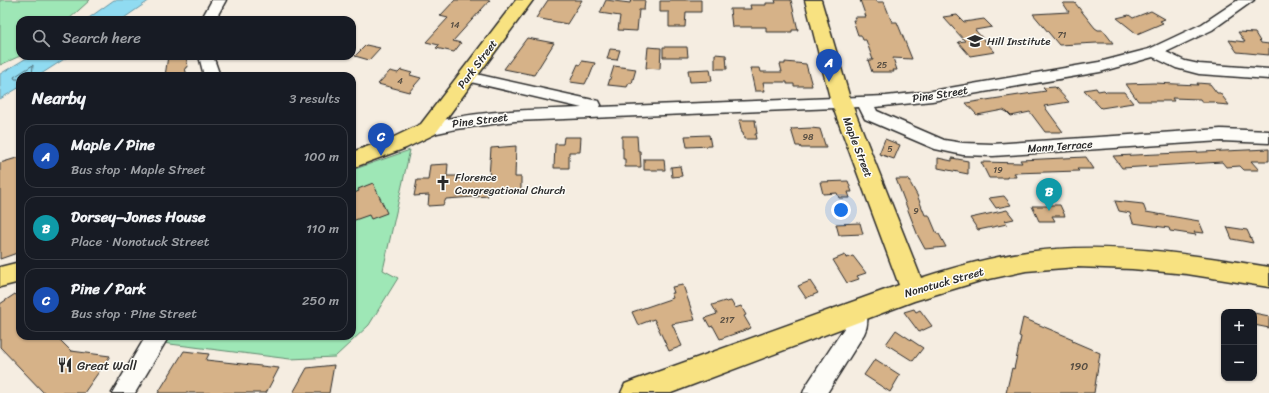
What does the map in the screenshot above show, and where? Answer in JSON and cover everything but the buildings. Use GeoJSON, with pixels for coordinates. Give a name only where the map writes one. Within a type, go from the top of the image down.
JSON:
{"type":"FeatureCollection","features":[{"type":"Feature","properties":{"kind":"main road","name":"Park Street"},"geometry":{"type":"LineString","coordinates":[[428,129],[525,0]]}},
{"type":"Feature","properties":{"kind":"main road","name":"Maple Street"},"geometry":{"type":"LineString","coordinates":[[813,0],[841,102],[913,290]]}},
{"type":"Feature","properties":{"kind":"main road","name":"Pine Street"},"geometry":{"type":"LineString","coordinates":[[356,159],[399,143],[428,129]]}},
{"type":"Feature","properties":{"kind":"main road"},"geometry":{"type":"LineString","coordinates":[[900,254],[943,282]]}},
{"type":"Feature","properties":{"kind":"main road","name":"Nonotuck Street"},"geometry":{"type":"LineString","coordinates":[[635,393],[913,290],[1005,266],[1048,260],[1098,258],[1153,260],[1221,268],[1269,277]]}},
{"type":"Feature","properties":{"kind":"main road"},"geometry":{"type":"LineString","coordinates":[[0,277],[16,273]]}},
{"type":"Feature","properties":{"kind":"street"},"geometry":{"type":"LineString","coordinates":[[210,16],[219,0]]}},
{"type":"Feature","properties":{"kind":"street","name":"Pine Street"},"geometry":{"type":"LineString","coordinates":[[428,129],[456,123],[515,116],[865,102],[932,96],[1100,66],[1154,52],[1207,26],[1247,0]]}},
{"type":"Feature","properties":{"kind":"street"},"geometry":{"type":"LineString","coordinates":[[1154,52],[1181,65],[1199,69],[1265,73],[1269,86]]}},
{"type":"Feature","properties":{"kind":"street"},"geometry":{"type":"LineString","coordinates":[[207,60],[211,72]]}},
{"type":"Feature","properties":{"kind":"street","name":"Pine Street"},"geometry":{"type":"LineString","coordinates":[[467,77],[615,111]]}},
{"type":"Feature","properties":{"kind":"street","name":"Mann Terrace"},"geometry":{"type":"LineString","coordinates":[[865,102],[872,115],[933,142],[963,149],[993,150],[1221,136],[1269,137]]}},
{"type":"Feature","properties":{"kind":"street"},"geometry":{"type":"LineString","coordinates":[[814,393],[857,327],[856,311]]}},
{"type":"Feature","properties":{"kind":"street"},"geometry":{"type":"LineString","coordinates":[[123,393],[156,340]]}},
{"type":"Feature","properties":{"kind":"green space"},"geometry":{"type":"Polygon","coordinates":[[[0,0],[90,0],[72,16],[16,16],[16,58],[0,65],[0,0]]]}},
{"type":"Feature","properties":{"kind":"green space"},"geometry":{"type":"Polygon","coordinates":[[[410,150],[383,270],[398,278],[369,325],[356,337],[356,169],[410,150]]]}},
{"type":"Feature","properties":{"kind":"green space"},"geometry":{"type":"Polygon","coordinates":[[[164,340],[353,340],[335,357],[290,359],[162,343],[164,340]]]}},
{"type":"Feature","properties":{"kind":"water"},"geometry":{"type":"Polygon","coordinates":[[[114,0],[150,0],[127,16],[92,16],[114,0]]]}},
{"type":"Feature","properties":{"kind":"water"},"geometry":{"type":"Polygon","coordinates":[[[23,60],[63,60],[44,72],[16,72],[16,89],[0,99],[0,74],[23,60]]]}},
{"type":"Feature","properties":{"kind":"place","name":"Hill Institute"},"geometry":{"type":"Point","coordinates":[975,41]}},
{"type":"Feature","properties":{"kind":"place","name":"Maple / Pine"},"geometry":{"type":"Point","coordinates":[829,82]}},
{"type":"Feature","properties":{"kind":"place","name":"Pine / Park"},"geometry":{"type":"Point","coordinates":[381,156]}},
{"type":"Feature","properties":{"kind":"place","name":"Florence Congregational Church"},"geometry":{"type":"Point","coordinates":[443,183]}},
{"type":"Feature","properties":{"kind":"place","name":"Dorsey–Jones House"},"geometry":{"type":"Point","coordinates":[1049,211]}},
{"type":"Feature","properties":{"kind":"place","name":"Great Wall"},"geometry":{"type":"Point","coordinates":[65,365]}}]}
